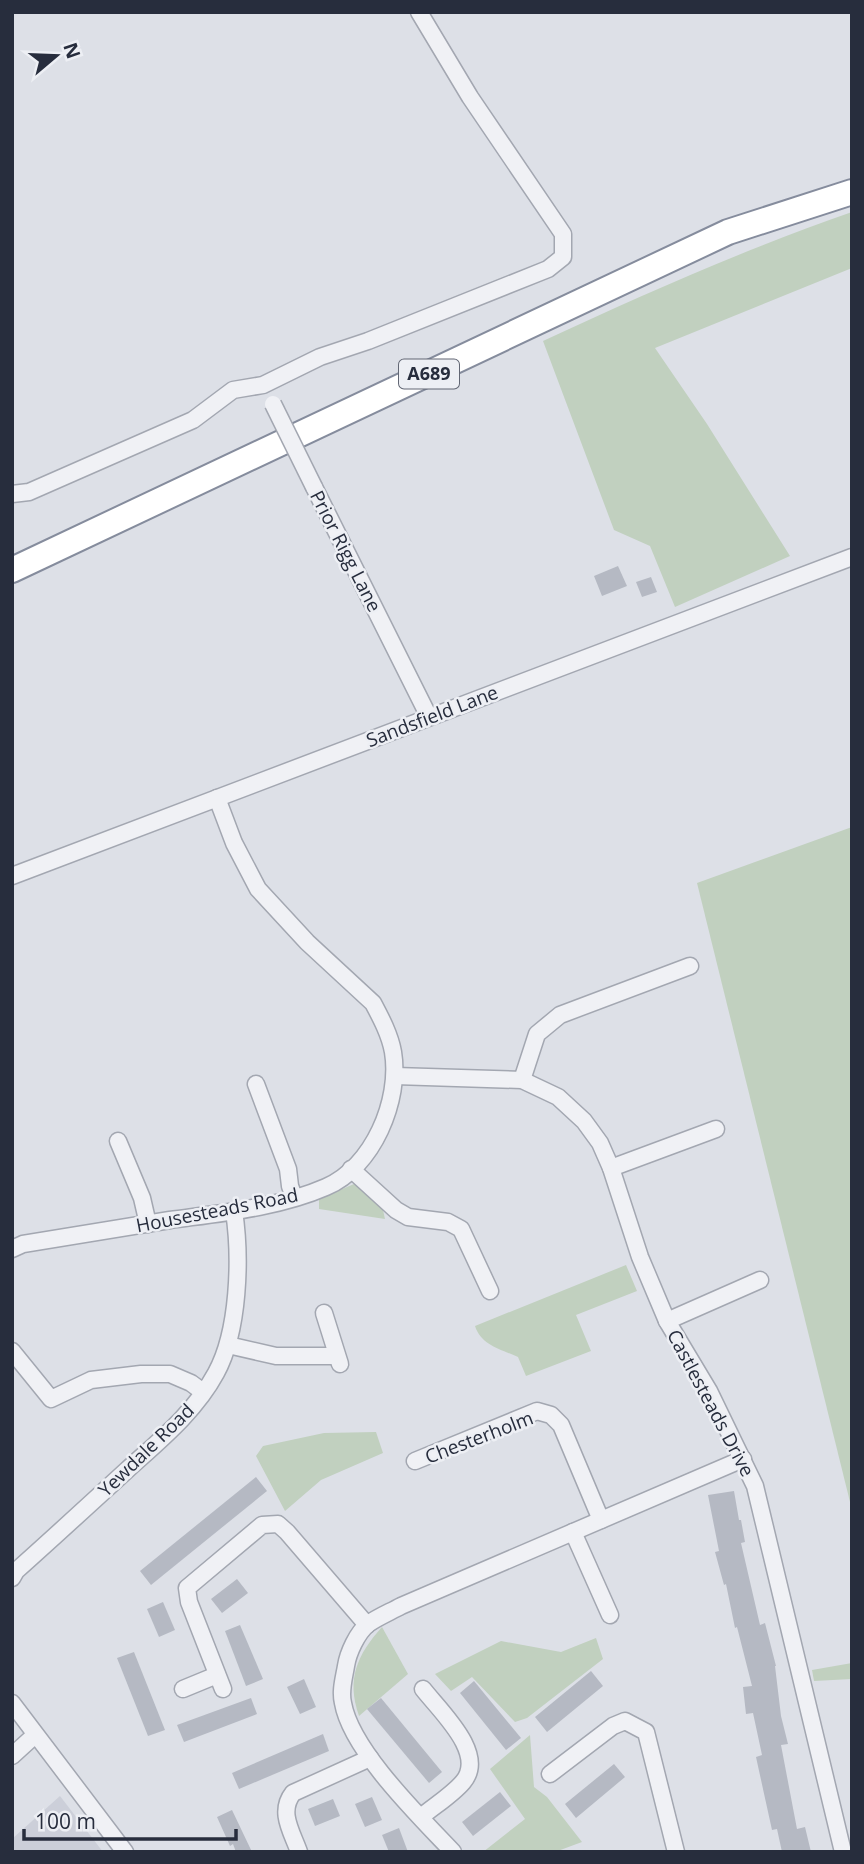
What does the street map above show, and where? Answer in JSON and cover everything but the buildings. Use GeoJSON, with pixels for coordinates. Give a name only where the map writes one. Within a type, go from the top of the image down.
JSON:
{"type":"FeatureCollection","features":[{"type":"Feature","properties":{"kind":"highway","name":"A689"},"geometry":{"type":"LineString","coordinates":[[12,570],[727,232],[852,192]]}},
{"type":"Feature","properties":{"kind":"street"},"geometry":{"type":"LineString","coordinates":[[12,494],[29,492],[193,420],[233,390],[263,385],[320,357],[368,341],[548,269],[563,257],[563,234],[470,97],[419,12]]}},
{"type":"Feature","properties":{"kind":"street","name":"Prior Rigg Lane"},"geometry":{"type":"LineString","coordinates":[[263,385],[429,717]]}},
{"type":"Feature","properties":{"kind":"street","name":"Sandsfield Lane"},"geometry":{"type":"LineString","coordinates":[[12,876],[852,557]]}},
{"type":"Feature","properties":{"kind":"street","name":"Housesteads Road"},"geometry":{"type":"LineString","coordinates":[[12,1249],[23,1244],[234,1211],[328,1186],[351,1169],[372,1145],[389,1110],[395,1076],[393,1051],[373,1003],[307,942],[258,889],[234,843],[217,798]]}},
{"type":"Feature","properties":{"kind":"street"},"geometry":{"type":"LineString","coordinates":[[522,1080],[537,1034],[560,1015],[690,966]]}},
{"type":"Feature","properties":{"kind":"street","name":"Castlesteads Drive"},"geometry":{"type":"LineString","coordinates":[[395,1076],[522,1080],[558,1097],[584,1121],[600,1143],[611,1168],[640,1257],[667,1321],[709,1391],[755,1486],[843,1852]]}},
{"type":"Feature","properties":{"kind":"street"},"geometry":{"type":"LineString","coordinates":[[256,1084],[288,1169],[294,1197]]}},
{"type":"Feature","properties":{"kind":"street"},"geometry":{"type":"LineString","coordinates":[[611,1168],[716,1129]]}},
{"type":"Feature","properties":{"kind":"street"},"geometry":{"type":"LineString","coordinates":[[118,1141],[142,1198],[148,1223]]}},
{"type":"Feature","properties":{"kind":"street"},"geometry":{"type":"LineString","coordinates":[[351,1169],[396,1210],[408,1217],[448,1222],[461,1229],[490,1291]]}},
{"type":"Feature","properties":{"kind":"street","name":"Yewdale Road"},"geometry":{"type":"LineString","coordinates":[[12,1578],[16,1571],[179,1422],[216,1373],[228,1345],[237,1278],[238,1242],[234,1211]]}},
{"type":"Feature","properties":{"kind":"street"},"geometry":{"type":"LineString","coordinates":[[667,1321],[760,1280]]}},
{"type":"Feature","properties":{"kind":"street"},"geometry":{"type":"LineString","coordinates":[[228,1345],[276,1356],[338,1361],[324,1313]]}},
{"type":"Feature","properties":{"kind":"street"},"geometry":{"type":"LineString","coordinates":[[12,1351],[51,1399],[91,1380],[141,1374],[170,1374],[203,1392]]}},
{"type":"Feature","properties":{"kind":"street","name":"Chesterholm"},"geometry":{"type":"LineString","coordinates":[[415,1461],[537,1411],[551,1415],[561,1425],[601,1520]]}},
{"type":"Feature","properties":{"kind":"street"},"geometry":{"type":"LineString","coordinates":[[453,1852],[421,1818],[356,1739],[342,1702],[348,1658],[360,1632],[367,1625],[401,1606],[743,1459]]}},
{"type":"Feature","properties":{"kind":"street"},"geometry":{"type":"LineString","coordinates":[[183,1689],[220,1682],[188,1602],[187,1588],[262,1525],[278,1524],[288,1532],[367,1625]]}},
{"type":"Feature","properties":{"kind":"street"},"geometry":{"type":"LineString","coordinates":[[573,1532],[610,1615]]}},
{"type":"Feature","properties":{"kind":"street"},"geometry":{"type":"LineString","coordinates":[[421,1818],[464,1782],[472,1766],[468,1748],[424,1689]]}},
{"type":"Feature","properties":{"kind":"street"},"geometry":{"type":"LineString","coordinates":[[12,1703],[125,1852]]}},
{"type":"Feature","properties":{"kind":"street"},"geometry":{"type":"LineString","coordinates":[[550,1774],[613,1726],[625,1721],[646,1732],[676,1852]]}},
{"type":"Feature","properties":{"kind":"street"},"geometry":{"type":"LineString","coordinates":[[12,1756],[35,1735]]}},
{"type":"Feature","properties":{"kind":"street"},"geometry":{"type":"LineString","coordinates":[[299,1852],[284,1811],[293,1793],[370,1758]]}},
{"type":"Feature","properties":{"kind":"shaded area"},"geometry":{"type":"Polygon","coordinates":[[[60,1796],[103,1852],[12,1852],[12,1839],[60,1796]]]}},
{"type":"Feature","properties":{"kind":"green space"},"geometry":{"type":"Polygon","coordinates":[[[852,212],[852,268],[655,348],[707,424],[790,556],[675,607],[650,546],[614,530],[543,341],[696,273],[852,212]]]}},
{"type":"Feature","properties":{"kind":"green space"},"geometry":{"type":"Polygon","coordinates":[[[852,827],[852,1510],[697,883],[852,827]]]}},
{"type":"Feature","properties":{"kind":"green space"},"geometry":{"type":"Polygon","coordinates":[[[354,1184],[383,1210],[385,1219],[319,1209],[319,1199],[354,1184]]]}},
{"type":"Feature","properties":{"kind":"green space"},"geometry":{"type":"Polygon","coordinates":[[[626,1265],[637,1291],[576,1315],[591,1351],[526,1376],[518,1357],[486,1342],[475,1326],[626,1265]]]}},
{"type":"Feature","properties":{"kind":"green space"},"geometry":{"type":"Polygon","coordinates":[[[376,1432],[383,1453],[321,1480],[285,1511],[256,1456],[263,1446],[324,1433],[376,1432]]]}},
{"type":"Feature","properties":{"kind":"green space"},"geometry":{"type":"Polygon","coordinates":[[[382,1627],[408,1674],[359,1716],[354,1690],[356,1668],[366,1648],[382,1627]]]}},
{"type":"Feature","properties":{"kind":"green space"},"geometry":{"type":"Polygon","coordinates":[[[596,1638],[603,1659],[527,1718],[515,1722],[472,1677],[451,1691],[435,1674],[501,1641],[561,1652],[596,1638]]]}},
{"type":"Feature","properties":{"kind":"green space"},"geometry":{"type":"Polygon","coordinates":[[[852,1663],[852,1679],[814,1681],[812,1670],[852,1663]]]}},
{"type":"Feature","properties":{"kind":"green space"},"geometry":{"type":"Polygon","coordinates":[[[530,1735],[534,1787],[547,1797],[582,1842],[555,1852],[483,1852],[525,1819],[490,1769],[530,1735]]]}}]}
